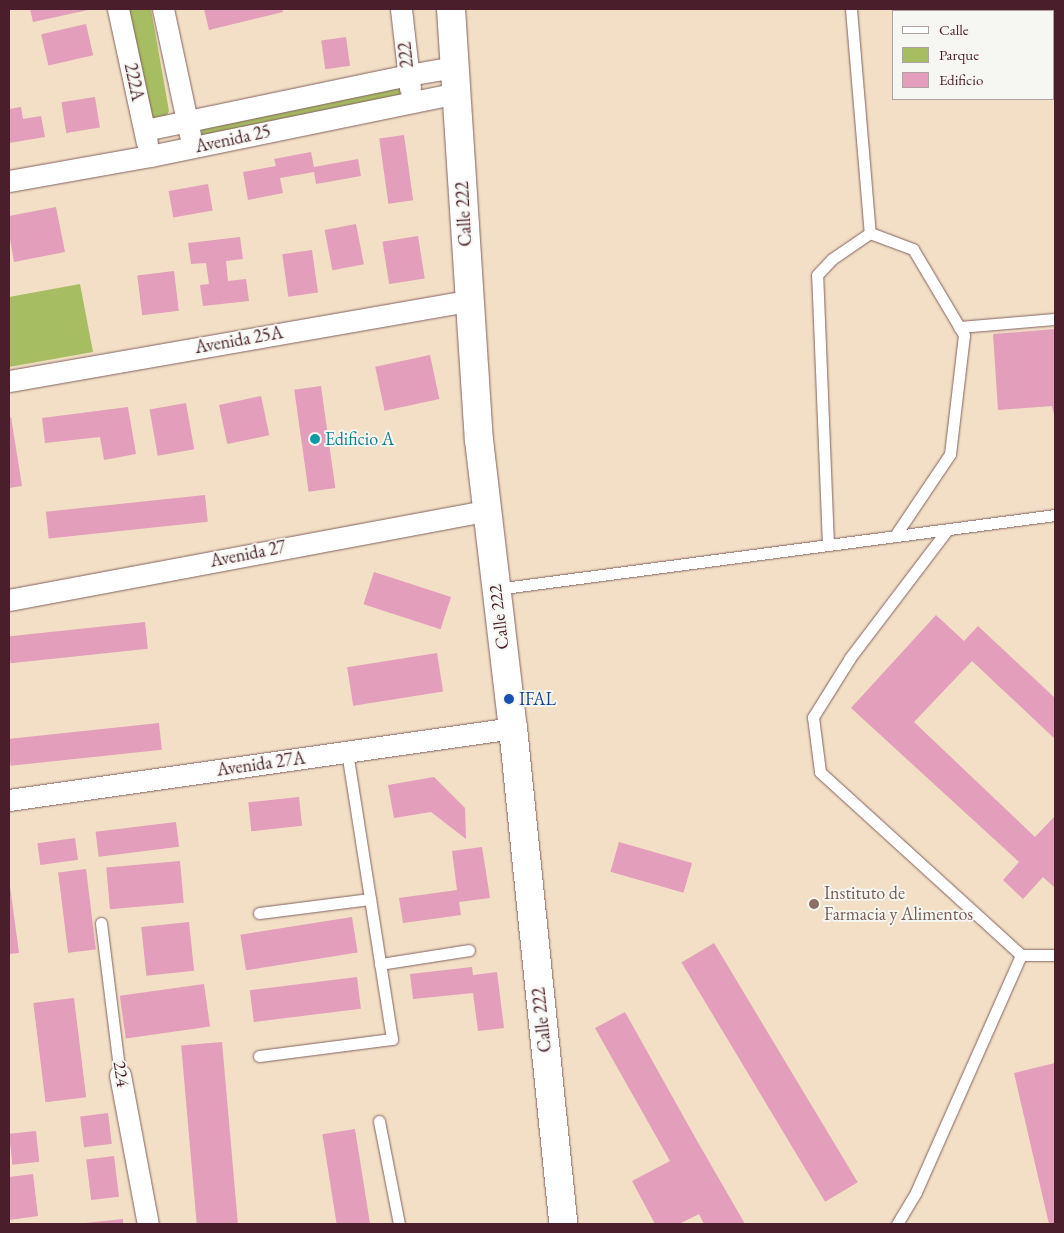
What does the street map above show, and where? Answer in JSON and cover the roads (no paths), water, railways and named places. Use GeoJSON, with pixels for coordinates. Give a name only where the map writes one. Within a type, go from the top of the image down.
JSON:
{"type":"FeatureCollection","features":[{"type":"Feature","properties":{"kind":"main road","name":"Calle 222"},"geometry":{"type":"LineString","coordinates":[[451,9],[469,301],[480,440],[513,728],[562,1224]]}},
{"type":"Feature","properties":{"kind":"street","name":"222A"},"geometry":{"type":"LineString","coordinates":[[118,9],[150,156]]}},
{"type":"Feature","properties":{"kind":"street"},"geometry":{"type":"LineString","coordinates":[[163,9],[192,147]]}},
{"type":"Feature","properties":{"kind":"street","name":"222"},"geometry":{"type":"LineString","coordinates":[[401,9],[411,101]]}},
{"type":"Feature","properties":{"kind":"street","name":"Avenida 25"},"geometry":{"type":"LineString","coordinates":[[145,130],[408,75],[456,80]]}},
{"type":"Feature","properties":{"kind":"street","name":"Avenida 25"},"geometry":{"type":"LineString","coordinates":[[9,182],[150,156],[411,101],[456,80]]}},
{"type":"Feature","properties":{"kind":"street","name":"Avenida 25A"},"geometry":{"type":"LineString","coordinates":[[9,381],[469,301]]}},
{"type":"Feature","properties":{"kind":"street","name":"Avenida 27"},"geometry":{"type":"LineString","coordinates":[[9,600],[488,510]]}},
{"type":"Feature","properties":{"kind":"street","name":"Avenida 27A"},"geometry":{"type":"LineString","coordinates":[[9,800],[513,728]]}},
{"type":"Feature","properties":{"kind":"street","name":"224"},"geometry":{"type":"LineString","coordinates":[[120,1075],[148,1224]]}},
{"type":"Feature","properties":{"kind":"lane"},"geometry":{"type":"LineString","coordinates":[[851,9],[870,233]]}},
{"type":"Feature","properties":{"kind":"lane"},"geometry":{"type":"LineString","coordinates":[[870,233],[913,249],[964,336],[950,454],[895,536]]}},
{"type":"Feature","properties":{"kind":"lane"},"geometry":{"type":"LineString","coordinates":[[828,545],[818,275],[832,259],[870,233]]}},
{"type":"Feature","properties":{"kind":"lane"},"geometry":{"type":"LineString","coordinates":[[960,327],[1055,319]]}},
{"type":"Feature","properties":{"kind":"lane"},"geometry":{"type":"LineString","coordinates":[[496,589],[1055,515]]}},
{"type":"Feature","properties":{"kind":"lane"},"geometry":{"type":"LineString","coordinates":[[947,530],[850,658],[813,717],[820,772],[1021,955],[1055,955]]}},
{"type":"Feature","properties":{"kind":"lane"},"geometry":{"type":"LineString","coordinates":[[259,1056],[392,1039],[346,752]]}},
{"type":"Feature","properties":{"kind":"lane"},"geometry":{"type":"LineString","coordinates":[[260,913],[370,899]]}},
{"type":"Feature","properties":{"kind":"lane","name":"224"},"geometry":{"type":"LineString","coordinates":[[101,923],[120,1075]]}},
{"type":"Feature","properties":{"kind":"lane"},"geometry":{"type":"LineString","coordinates":[[380,964],[470,950]]}},
{"type":"Feature","properties":{"kind":"lane"},"geometry":{"type":"LineString","coordinates":[[897,1224],[916,1192],[1021,955]]}},
{"type":"Feature","properties":{"kind":"lane"},"geometry":{"type":"LineString","coordinates":[[380,1121],[398,1224]]}},
{"type":"Feature","properties":{"kind":"place","name":"Edificio A"},"geometry":{"type":"Point","coordinates":[315,439]}},
{"type":"Feature","properties":{"kind":"place","name":"IFAL"},"geometry":{"type":"Point","coordinates":[509,699]}},
{"type":"Feature","properties":{"kind":"place","name":"Instituto de Farmacia y Alimentos"},"geometry":{"type":"Point","coordinates":[814,904]}}]}
